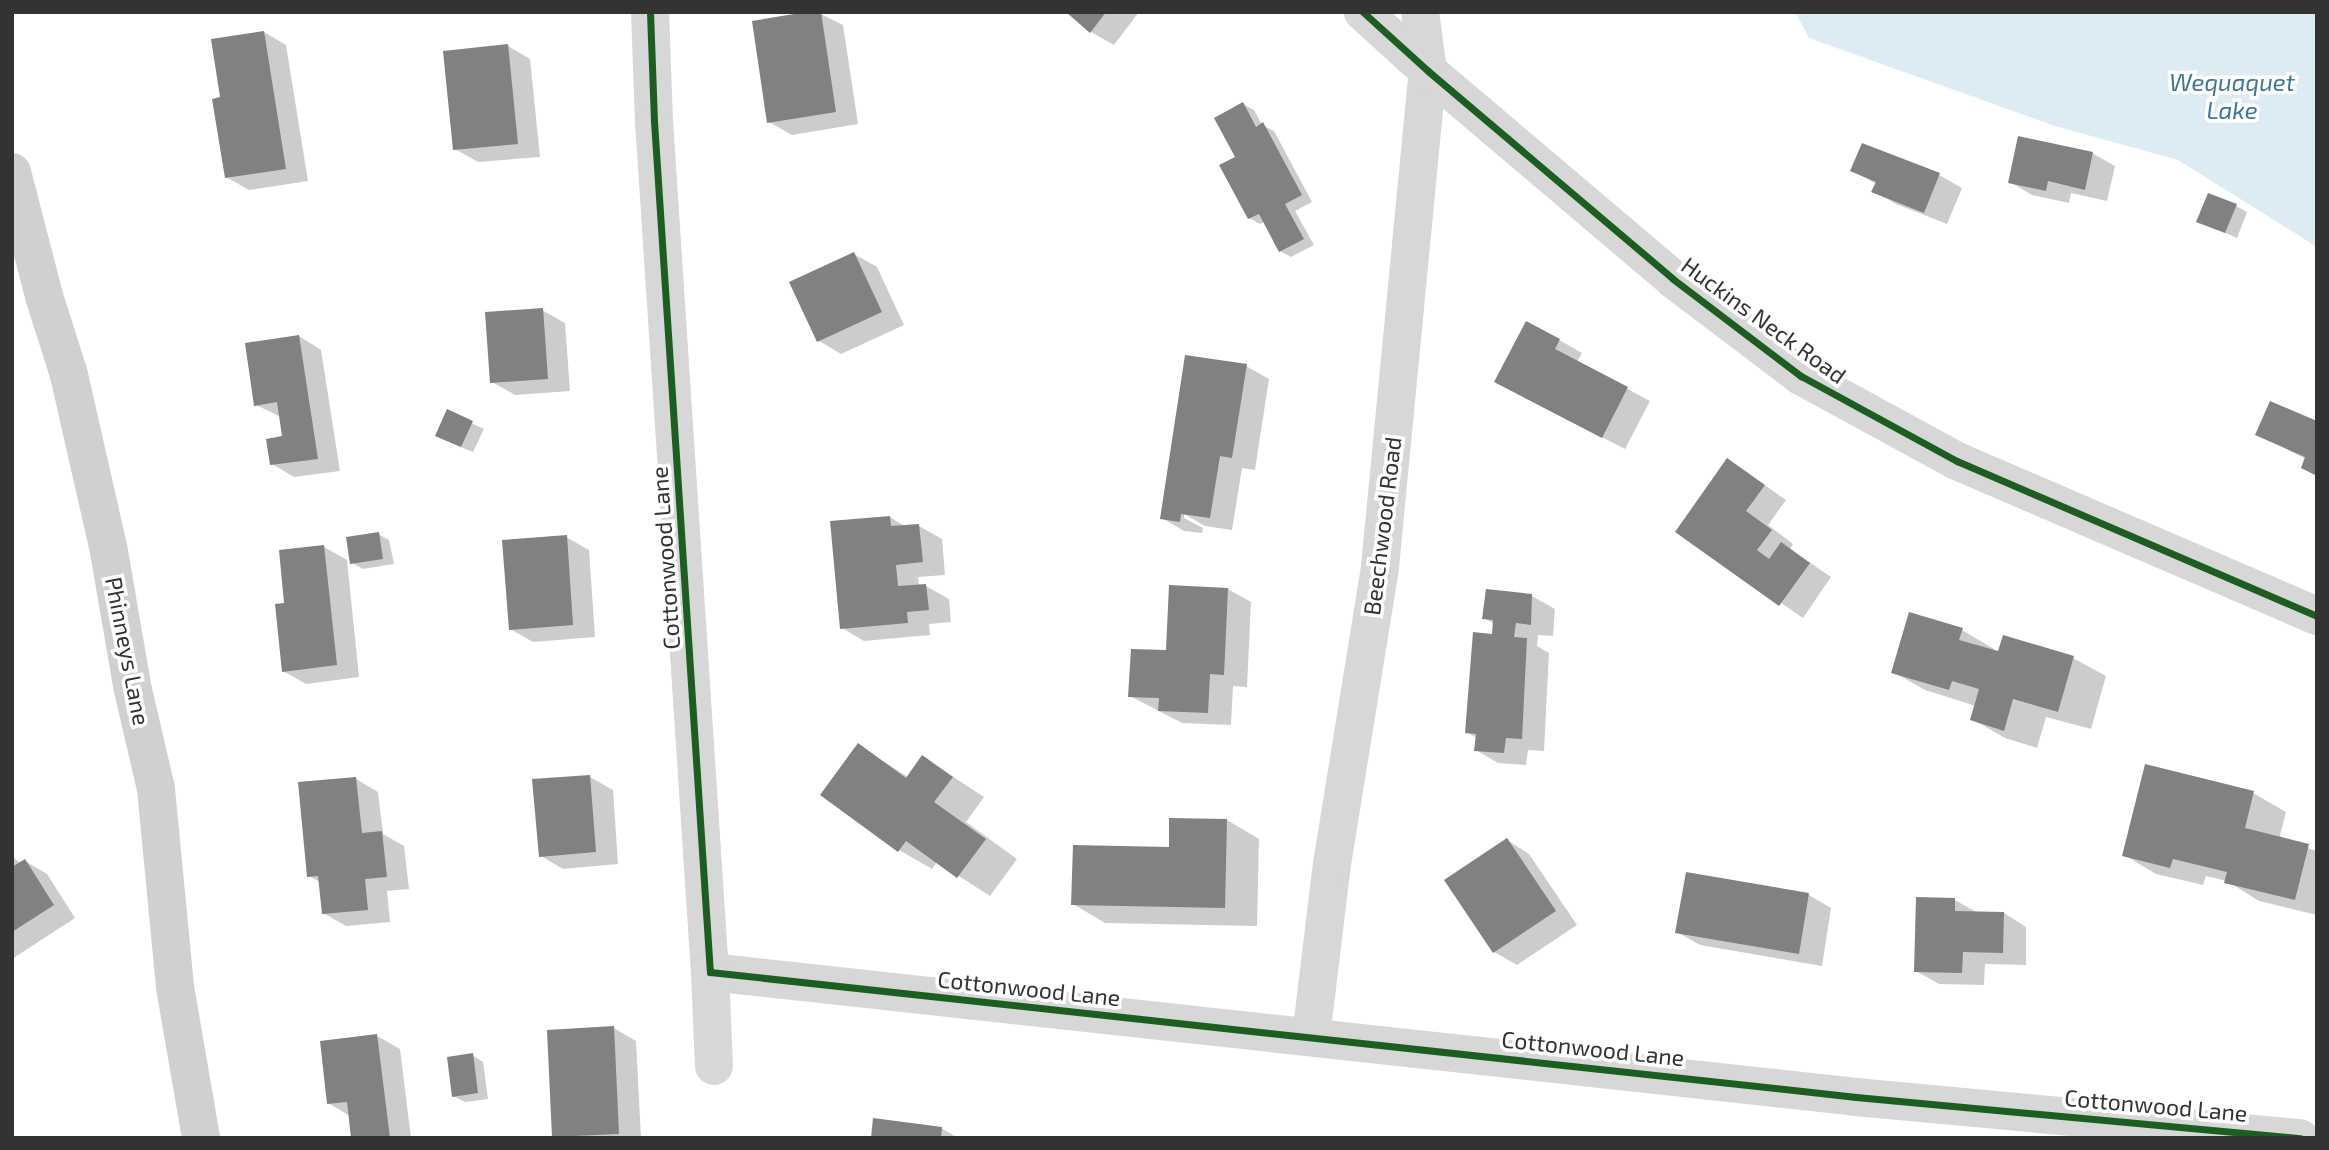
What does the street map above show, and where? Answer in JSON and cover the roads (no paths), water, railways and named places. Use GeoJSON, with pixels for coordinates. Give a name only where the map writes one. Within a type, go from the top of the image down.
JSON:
{"type":"FeatureCollection","features":[{"type":"Feature","properties":{"kind":"main road","name":"Phinneys Lane"},"geometry":{"type":"LineString","coordinates":[[12,172],[44,296],[69,375],[108,546],[133,691],[156,789],[175,987],[201,1138]]}},
{"type":"Feature","properties":{"kind":"street","name":"Cottonwood Lane"},"geometry":{"type":"LineString","coordinates":[[650,12],[654,121],[714,1066]]}},
{"type":"Feature","properties":{"kind":"street","name":"Huckins Neck Road"},"geometry":{"type":"LineString","coordinates":[[1363,12],[1427,71],[1672,279],[1801,376],[1957,461],[2317,616]]}},
{"type":"Feature","properties":{"kind":"street","name":"Beechwood Road"},"geometry":{"type":"LineString","coordinates":[[1311,1037],[1332,864],[1380,567],[1427,71],[1420,12]]}},
{"type":"Feature","properties":{"kind":"street","name":"Cottonwood Lane"},"geometry":{"type":"LineString","coordinates":[[710,972],[1856,1097],[2300,1138]]}},
{"type":"Feature","properties":{"kind":"water","name":"Wequaquet Lake"},"geometry":{"type":"Polygon","coordinates":[[[1795,12],[2317,12],[2317,247],[2178,160],[2055,126],[1809,38],[1795,12]]]}}]}
